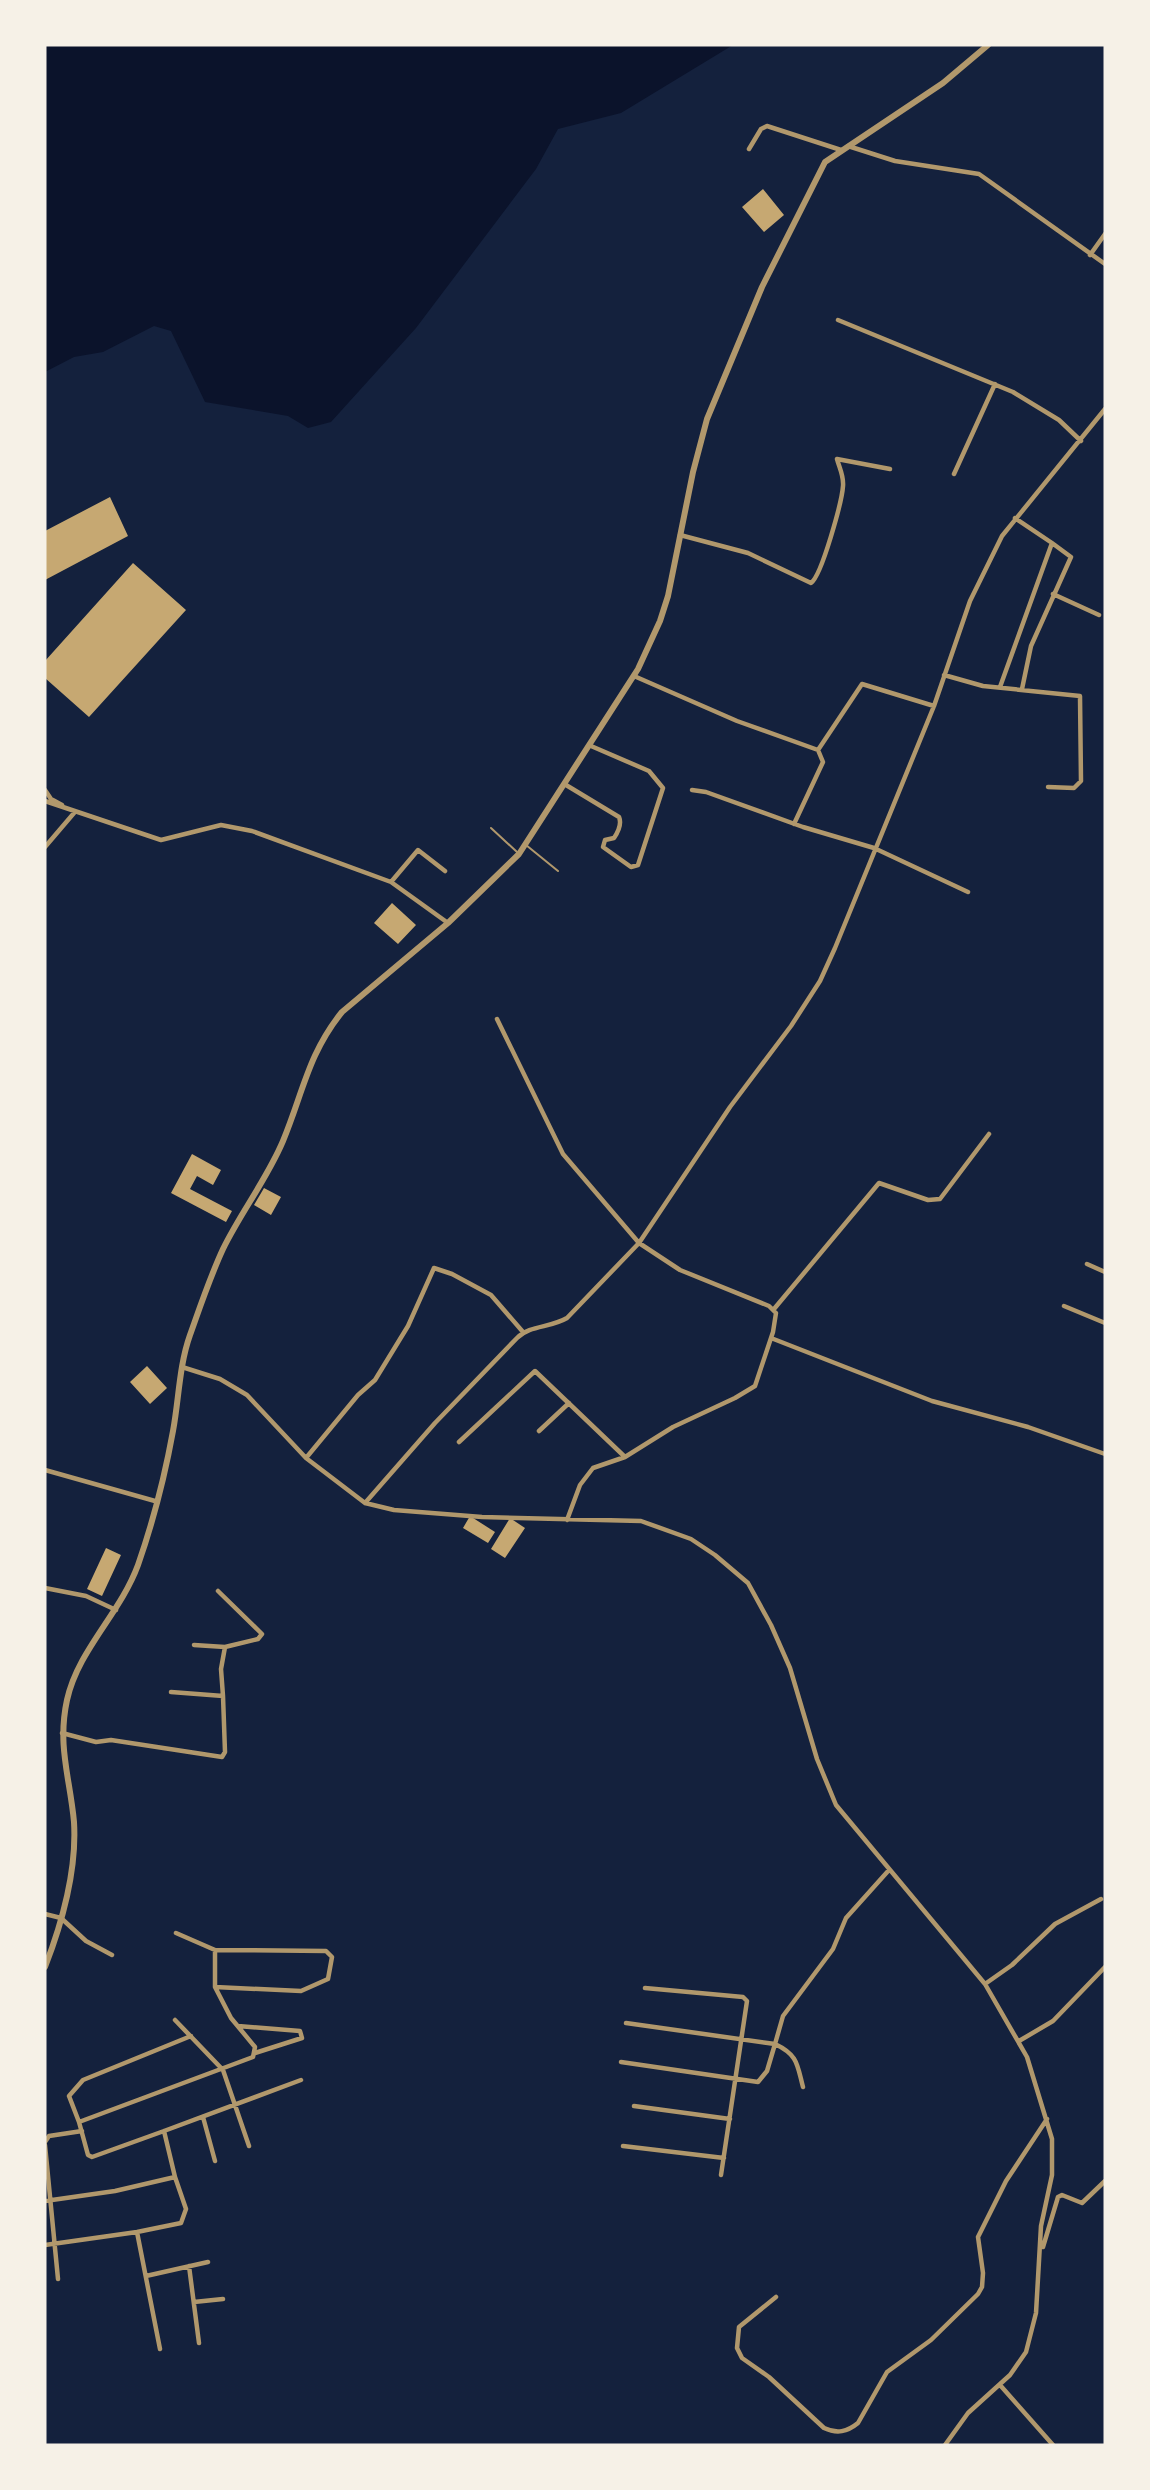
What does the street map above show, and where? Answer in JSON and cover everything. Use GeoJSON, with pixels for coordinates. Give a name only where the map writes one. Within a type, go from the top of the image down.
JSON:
{"type":"FeatureCollection","features":[{"type":"Feature","properties":{"kind":"street"},"geometry":{"type":"LineString","coordinates":[[45,1967],[61,1918],[70,1873],[74,1823],[64,1767],[62,1732],[70,1689],[82,1659],[117,1610],[138,1564],[169,1449],[182,1367],[190,1335],[223,1250],[276,1156],[310,1062],[328,1030],[351,1004],[448,923],[519,854],[566,785],[634,676],[660,621],[698,451],[723,377],[762,287],[825,162],[944,83],[988,45]]}},
{"type":"Feature","properties":{"kind":"street"},"geometry":{"type":"LineString","coordinates":[[749,149],[761,129],[767,126],[841,150]]}},
{"type":"Feature","properties":{"kind":"street"},"geometry":{"type":"LineString","coordinates":[[848,146],[888,159],[979,174],[1105,264]]}},
{"type":"Feature","properties":{"kind":"street"},"geometry":{"type":"LineString","coordinates":[[1090,255],[1105,234]]}},
{"type":"Feature","properties":{"kind":"street"},"geometry":{"type":"LineString","coordinates":[[838,320],[995,384],[1059,420],[1081,441]]}},
{"type":"Feature","properties":{"kind":"street"},"geometry":{"type":"LineString","coordinates":[[954,474],[995,384]]}},
{"type":"Feature","properties":{"kind":"street"},"geometry":{"type":"LineString","coordinates":[[365,1503],[435,1423],[523,1332],[553,1326],[567,1318],[639,1243],[730,1107],[785,1034],[820,981],[934,706],[970,601],[1002,536],[1105,409]]}},
{"type":"Feature","properties":{"kind":"street"},"geometry":{"type":"LineString","coordinates":[[680,536],[748,553],[812,583],[822,564],[841,500],[843,478],[836,460],[890,469]]}},
{"type":"Feature","properties":{"kind":"street"},"geometry":{"type":"LineString","coordinates":[[1015,518],[1071,557],[1030,650],[1022,689]]}},
{"type":"Feature","properties":{"kind":"street"},"geometry":{"type":"LineString","coordinates":[[999,687],[1052,543]]}},
{"type":"Feature","properties":{"kind":"street"},"geometry":{"type":"LineString","coordinates":[[1053,594],[1099,615]]}},
{"type":"Feature","properties":{"kind":"street"},"geometry":{"type":"LineString","coordinates":[[944,675],[983,686],[1077,694],[1082,699],[1081,781],[1074,788],[1048,788]]}},
{"type":"Feature","properties":{"kind":"street"},"geometry":{"type":"LineString","coordinates":[[634,676],[737,721],[818,750],[823,762],[794,824]]}},
{"type":"Feature","properties":{"kind":"street"},"geometry":{"type":"LineString","coordinates":[[818,750],[862,684],[934,706]]}},
{"type":"Feature","properties":{"kind":"street"},"geometry":{"type":"LineString","coordinates":[[566,785],[619,817],[616,835],[614,838],[605,840],[603,847],[631,867],[638,865],[663,788],[649,771],[591,746]]}},
{"type":"Feature","properties":{"kind":"street"},"geometry":{"type":"LineString","coordinates":[[45,790],[51,799],[74,813]]}},
{"type":"Feature","properties":{"kind":"street"},"geometry":{"type":"LineString","coordinates":[[692,790],[714,795],[794,824],[874,848],[968,892]]}},
{"type":"Feature","properties":{"kind":"street"},"geometry":{"type":"LineString","coordinates":[[45,801],[74,813],[161,840],[212,827],[231,826],[322,855],[391,882],[448,923]]}},
{"type":"Feature","properties":{"kind":"street"},"geometry":{"type":"LineString","coordinates":[[45,847],[74,813]]}},
{"type":"Feature","properties":{"kind":"street"},"geometry":{"type":"LineString","coordinates":[[391,882],[418,850],[445,871]]}},
{"type":"Feature","properties":{"kind":"street"},"geometry":{"type":"LineString","coordinates":[[496,1019],[563,1154],[639,1243],[680,1270],[774,1309],[777,1318],[755,1386],[673,1427],[625,1457],[601,1464],[586,1475],[567,1520]]}},
{"type":"Feature","properties":{"kind":"street"},"geometry":{"type":"LineString","coordinates":[[774,1309],[879,1183],[928,1200],[940,1199],[989,1134]]}},
{"type":"Feature","properties":{"kind":"street"},"geometry":{"type":"LineString","coordinates":[[1087,1264],[1105,1272]]}},
{"type":"Feature","properties":{"kind":"street"},"geometry":{"type":"LineString","coordinates":[[306,1458],[358,1395],[375,1380],[408,1326],[434,1268],[468,1282],[491,1295],[523,1332]]}},
{"type":"Feature","properties":{"kind":"street"},"geometry":{"type":"LineString","coordinates":[[1064,1306],[1105,1323]]}},
{"type":"Feature","properties":{"kind":"street"},"geometry":{"type":"LineString","coordinates":[[771,1338],[932,1401],[1028,1426],[1105,1454]]}},
{"type":"Feature","properties":{"kind":"street"},"geometry":{"type":"LineString","coordinates":[[182,1367],[220,1379],[247,1395],[306,1458],[365,1503],[394,1510],[567,1520],[641,1521],[691,1539],[715,1555],[747,1583],[771,1625],[790,1668],[829,1792],[836,1805],[985,1984],[1019,2041],[1038,2086],[1047,2119],[1053,2159],[1041,2226],[1041,2252],[1031,2338],[1019,2366],[968,2413],[945,2445]]}},
{"type":"Feature","properties":{"kind":"street"},"geometry":{"type":"LineString","coordinates":[[459,1442],[533,1371],[539,1373],[625,1457]]}},
{"type":"Feature","properties":{"kind":"street"},"geometry":{"type":"LineString","coordinates":[[539,1431],[569,1403]]}},
{"type":"Feature","properties":{"kind":"street"},"geometry":{"type":"LineString","coordinates":[[45,1470],[155,1501]]}},
{"type":"Feature","properties":{"kind":"street"},"geometry":{"type":"LineString","coordinates":[[45,1588],[86,1596],[117,1610]]}},
{"type":"Feature","properties":{"kind":"street"},"geometry":{"type":"LineString","coordinates":[[194,1645],[225,1647],[258,1639],[262,1634],[218,1591]]}},
{"type":"Feature","properties":{"kind":"street"},"geometry":{"type":"LineString","coordinates":[[62,1732],[96,1742],[111,1740],[220,1758],[225,1752],[221,1660],[225,1647]]}},
{"type":"Feature","properties":{"kind":"street"},"geometry":{"type":"LineString","coordinates":[[171,1692],[223,1696]]}},
{"type":"Feature","properties":{"kind":"street"},"geometry":{"type":"LineString","coordinates":[[621,2062],[758,2082],[763,2079],[783,2016],[837,1942],[846,1918],[889,1870]]}},
{"type":"Feature","properties":{"kind":"street"},"geometry":{"type":"LineString","coordinates":[[985,1984],[1012,1965],[1055,1924],[1101,1899]]}},
{"type":"Feature","properties":{"kind":"street"},"geometry":{"type":"LineString","coordinates":[[45,1914],[61,1918],[87,1941],[112,1955]]}},
{"type":"Feature","properties":{"kind":"street"},"geometry":{"type":"LineString","coordinates":[[176,1933],[215,1950],[326,1951],[332,1957],[328,1978],[305,1991],[215,1987]]}},
{"type":"Feature","properties":{"kind":"street"},"geometry":{"type":"LineString","coordinates":[[215,1950],[215,1987],[238,2026],[255,2047],[255,2053]]}},
{"type":"Feature","properties":{"kind":"street"},"geometry":{"type":"LineString","coordinates":[[1019,2041],[1053,2021],[1105,1967]]}},
{"type":"Feature","properties":{"kind":"street"},"geometry":{"type":"LineString","coordinates":[[645,1988],[743,1997],[749,2005],[721,2175]]}},
{"type":"Feature","properties":{"kind":"street"},"geometry":{"type":"LineString","coordinates":[[175,2020],[223,2070],[249,2146]]}},
{"type":"Feature","properties":{"kind":"street"},"geometry":{"type":"LineString","coordinates":[[626,2024],[775,2044],[790,2052],[795,2058],[803,2087]]}},
{"type":"Feature","properties":{"kind":"street"},"geometry":{"type":"LineString","coordinates":[[79,2122],[249,2060],[255,2053],[302,2038],[300,2031],[238,2026]]}},
{"type":"Feature","properties":{"kind":"street"},"geometry":{"type":"LineString","coordinates":[[191,2036],[130,2058],[83,2080],[69,2096],[82,2131],[87,2155],[92,2157],[164,2132],[301,2080]]}},
{"type":"Feature","properties":{"kind":"street"},"geometry":{"type":"LineString","coordinates":[[634,2106],[730,2119]]}},
{"type":"Feature","properties":{"kind":"street"},"geometry":{"type":"LineString","coordinates":[[203,2117],[215,2161]]}},
{"type":"Feature","properties":{"kind":"street"},"geometry":{"type":"LineString","coordinates":[[776,2298],[739,2327],[737,2348],[742,2358],[769,2377],[824,2428],[833,2432],[851,2428],[858,2423],[887,2372],[931,2340],[978,2294],[982,2287],[983,2273],[978,2237],[1006,2181],[1047,2119]]}},
{"type":"Feature","properties":{"kind":"street"},"geometry":{"type":"LineString","coordinates":[[58,2280],[55,2244],[47,2200],[45,2143],[49,2136],[82,2131]]}},
{"type":"Feature","properties":{"kind":"street"},"geometry":{"type":"LineString","coordinates":[[45,2245],[137,2232],[181,2223],[186,2209],[175,2178],[164,2132]]}},
{"type":"Feature","properties":{"kind":"street"},"geometry":{"type":"LineString","coordinates":[[623,2146],[724,2158]]}},
{"type":"Feature","properties":{"kind":"street"},"geometry":{"type":"LineString","coordinates":[[47,2200],[116,2191],[175,2178]]}},
{"type":"Feature","properties":{"kind":"street"},"geometry":{"type":"LineString","coordinates":[[1041,2252],[1058,2197],[1062,2194],[1082,2203],[1105,2181]]}},
{"type":"Feature","properties":{"kind":"street"},"geometry":{"type":"LineString","coordinates":[[1098,2187],[1105,2190]]}},
{"type":"Feature","properties":{"kind":"street"},"geometry":{"type":"LineString","coordinates":[[137,2232],[160,2349]]}},
{"type":"Feature","properties":{"kind":"street"},"geometry":{"type":"LineString","coordinates":[[146,2276],[208,2262]]}},
{"type":"Feature","properties":{"kind":"street"},"geometry":{"type":"LineString","coordinates":[[189,2266],[199,2343]]}},
{"type":"Feature","properties":{"kind":"street"},"geometry":{"type":"LineString","coordinates":[[194,2302],[223,2299]]}},
{"type":"Feature","properties":{"kind":"street"},"geometry":{"type":"LineString","coordinates":[[1000,2385],[1017,2407],[1053,2445]]}},
{"type":"Feature","properties":{"kind":"lane"},"geometry":{"type":"LineString","coordinates":[[491,828],[519,854]]}},
{"type":"Feature","properties":{"kind":"lane"},"geometry":{"type":"LineString","coordinates":[[526,845],[558,872]]}},
{"type":"Feature","properties":{"kind":"water"},"geometry":{"type":"Polygon","coordinates":[[[45,45],[733,45],[621,113],[558,129],[536,169],[416,328],[331,422],[308,428],[288,416],[205,402],[171,331],[154,326],[103,352],[74,357],[45,372],[45,45]]]}},
{"type":"Feature","properties":{"kind":"building"},"geometry":{"type":"Polygon","coordinates":[[[763,189],[784,215],[764,232],[742,207],[763,189]]]}},
{"type":"Feature","properties":{"kind":"building"},"geometry":{"type":"Polygon","coordinates":[[[110,497],[128,536],[45,580],[45,531],[110,497]]]}},
{"type":"Feature","properties":{"kind":"building"},"geometry":{"type":"Polygon","coordinates":[[[133,563],[186,610],[89,717],[45,678],[45,661],[133,563]]]}},
{"type":"Feature","properties":{"kind":"building"},"geometry":{"type":"Polygon","coordinates":[[[392,903],[416,925],[398,944],[374,923],[392,903]]]}},
{"type":"Feature","properties":{"kind":"building"},"geometry":{"type":"Polygon","coordinates":[[[192,1154],[221,1170],[213,1185],[197,1176],[190,1189],[232,1211],[226,1222],[171,1193],[192,1154]]]}},
{"type":"Feature","properties":{"kind":"building"},"geometry":{"type":"Polygon","coordinates":[[[264,1188],[281,1197],[271,1215],[254,1205],[264,1188]]]}},
{"type":"Feature","properties":{"kind":"building"},"geometry":{"type":"Polygon","coordinates":[[[147,1366],[167,1388],[150,1404],[130,1382],[147,1366]]]}},
{"type":"Feature","properties":{"kind":"building"},"geometry":{"type":"Polygon","coordinates":[[[470,1516],[495,1532],[488,1543],[463,1528],[470,1516]]]}},
{"type":"Feature","properties":{"kind":"building"},"geometry":{"type":"Polygon","coordinates":[[[510,1518],[525,1528],[505,1558],[491,1549],[510,1518]]]}},
{"type":"Feature","properties":{"kind":"building"},"geometry":{"type":"Polygon","coordinates":[[[106,1548],[121,1555],[102,1596],[87,1589],[106,1548]]]}}]}
